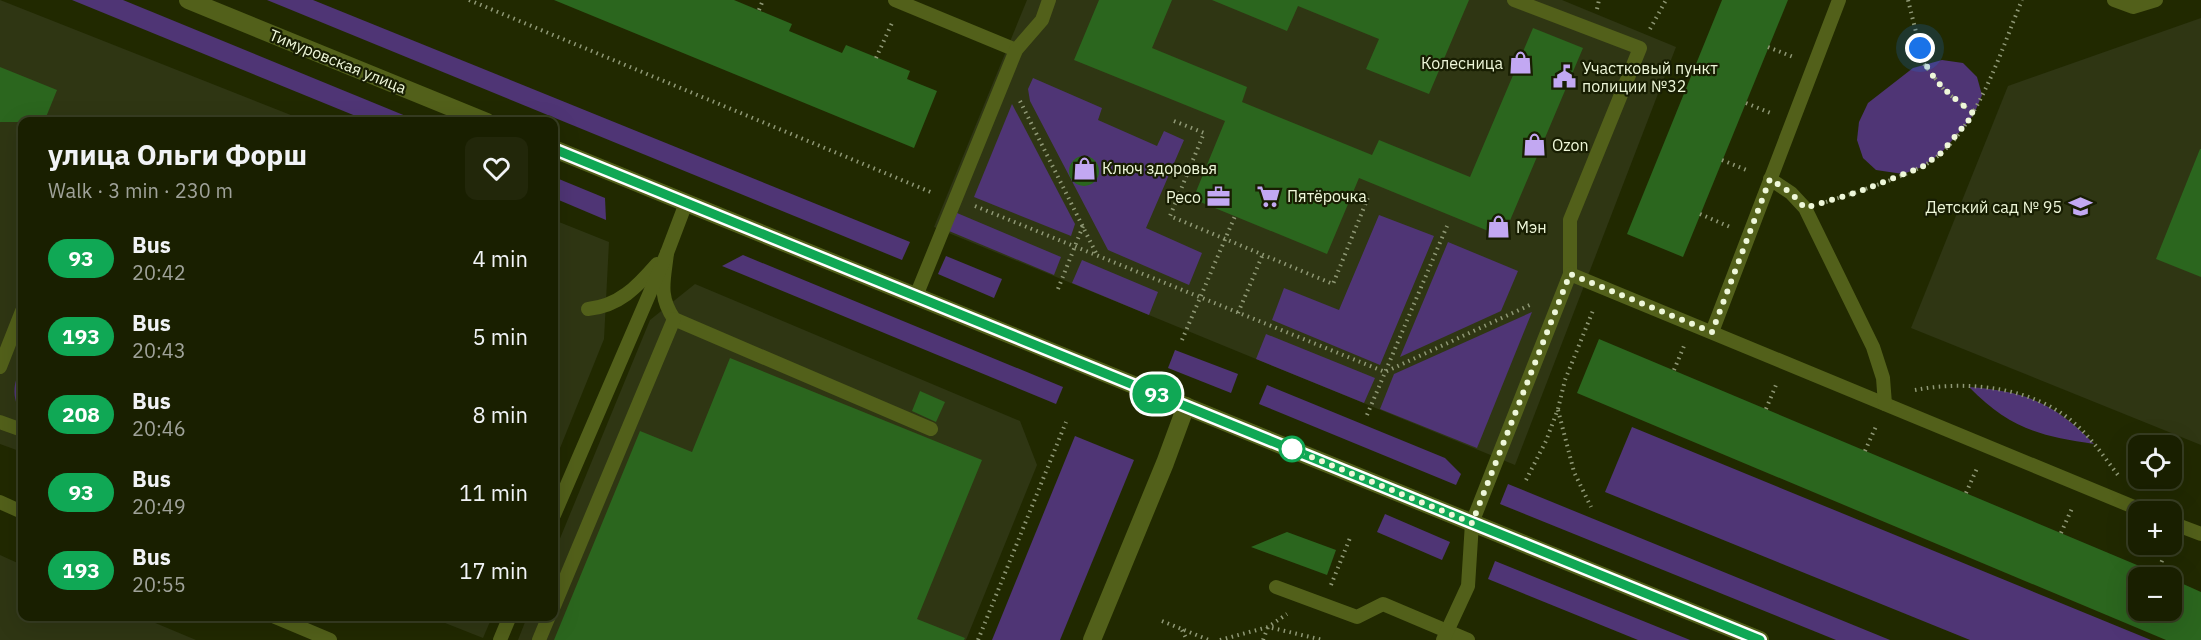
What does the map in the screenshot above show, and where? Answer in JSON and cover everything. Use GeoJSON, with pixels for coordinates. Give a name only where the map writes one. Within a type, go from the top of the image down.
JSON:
{"type":"FeatureCollection","features":[{"type":"Feature","properties":{"kind":"street","name":"Тимуровская улица"},"geometry":{"type":"LineString","coordinates":[[188,0],[475,117]]}},
{"type":"Feature","properties":{"kind":"street"},"geometry":{"type":"LineString","coordinates":[[558,150],[1760,640]]}},
{"type":"Feature","properties":{"kind":"street"},"geometry":{"type":"LineString","coordinates":[[1092,640],[1186,406]]}},
{"type":"Feature","properties":{"kind":"lane"},"geometry":{"type":"LineString","coordinates":[[916,296],[1016,50],[1042,20],[1050,0]]}},
{"type":"Feature","properties":{"kind":"lane"},"geometry":{"type":"LineString","coordinates":[[1444,636],[1468,586],[1472,523],[1570,274],[1570,220],[1640,48],[1514,0]]}},
{"type":"Feature","properties":{"kind":"lane"},"geometry":{"type":"LineString","coordinates":[[1550,14],[1556,0]]}},
{"type":"Feature","properties":{"kind":"lane"},"geometry":{"type":"LineString","coordinates":[[1712,332],[1839,0]]}},
{"type":"Feature","properties":{"kind":"lane"},"geometry":{"type":"LineString","coordinates":[[2114,0],[2133,7],[2156,0]]}},
{"type":"Feature","properties":{"kind":"lane"},"geometry":{"type":"LineString","coordinates":[[897,1],[1016,50]]}},
{"type":"Feature","properties":{"kind":"lane"},"geometry":{"type":"LineString","coordinates":[[1770,179],[1791,193],[1805,208],[1873,346],[1883,378],[1885,404]]}},
{"type":"Feature","properties":{"kind":"lane"},"geometry":{"type":"LineString","coordinates":[[558,506],[667,253],[686,202]]}},
{"type":"Feature","properties":{"kind":"lane"},"geometry":{"type":"LineString","coordinates":[[588,309],[606,307],[638,287],[667,253]]}},
{"type":"Feature","properties":{"kind":"lane"},"geometry":{"type":"LineString","coordinates":[[667,253],[663,296],[666,307],[674,319],[931,429]]}},
{"type":"Feature","properties":{"kind":"lane"},"geometry":{"type":"LineString","coordinates":[[1570,274],[2128,504]]}},
{"type":"Feature","properties":{"kind":"lane"},"geometry":{"type":"LineString","coordinates":[[558,596],[674,319]]}},
{"type":"Feature","properties":{"kind":"lane"},"geometry":{"type":"LineString","coordinates":[[0,367],[18,321]]}},
{"type":"Feature","properties":{"kind":"lane"},"geometry":{"type":"LineString","coordinates":[[1,424],[18,429]]}},
{"type":"Feature","properties":{"kind":"lane"},"geometry":{"type":"LineString","coordinates":[[0,502],[18,510]]}},
{"type":"Feature","properties":{"kind":"lane"},"geometry":{"type":"LineString","coordinates":[[2182,526],[2201,534]]}},
{"type":"Feature","properties":{"kind":"lane"},"geometry":{"type":"LineString","coordinates":[[1276,587],[1357,617],[1383,604],[1444,636],[1468,640]]}},
{"type":"Feature","properties":{"kind":"lane"},"geometry":{"type":"LineString","coordinates":[[285,621],[330,640]]}},
{"type":"Feature","properties":{"kind":"lane"},"geometry":{"type":"LineString","coordinates":[[500,640],[508,621]]}},
{"type":"Feature","properties":{"kind":"lane"},"geometry":{"type":"LineString","coordinates":[[539,640],[547,621]]}},
{"type":"Feature","properties":{"kind":"path"},"geometry":{"type":"LineString","coordinates":[[469,0],[954,200],[1075,246],[1385,372],[1564,289]]}},
{"type":"Feature","properties":{"kind":"path"},"geometry":{"type":"LineString","coordinates":[[759,10],[763,0]]}},
{"type":"Feature","properties":{"kind":"path"},"geometry":{"type":"LineString","coordinates":[[1640,48],[1666,0]]}},
{"type":"Feature","properties":{"kind":"path"},"geometry":{"type":"LineString","coordinates":[[1908,0],[1924,64],[1945,91],[1974,114]]}},
{"type":"Feature","properties":{"kind":"path"},"geometry":{"type":"LineString","coordinates":[[1805,208],[1858,192],[1922,167],[1941,153],[1974,114],[2022,0]]}},
{"type":"Feature","properties":{"kind":"path"},"geometry":{"type":"LineString","coordinates":[[876,58],[897,1]]}},
{"type":"Feature","properties":{"kind":"path"},"geometry":{"type":"LineString","coordinates":[[1001,88],[1017,95],[1097,256]]}},
{"type":"Feature","properties":{"kind":"path"},"geometry":{"type":"LineString","coordinates":[[1174,121],[1204,133],[1170,216],[1333,284],[1369,195]]}},
{"type":"Feature","properties":{"kind":"path"},"geometry":{"type":"LineString","coordinates":[[1700,214],[1749,235]]}},
{"type":"Feature","properties":{"kind":"path"},"geometry":{"type":"LineString","coordinates":[[1182,340],[1235,216]]}},
{"type":"Feature","properties":{"kind":"path"},"geometry":{"type":"LineString","coordinates":[[1058,289],[1083,226]]}},
{"type":"Feature","properties":{"kind":"path"},"geometry":{"type":"LineString","coordinates":[[1366,415],[1447,226]]}},
{"type":"Feature","properties":{"kind":"path"},"geometry":{"type":"LineString","coordinates":[[1238,313],[1263,254]]}},
{"type":"Feature","properties":{"kind":"path"},"geometry":{"type":"LineString","coordinates":[[1526,480],[1546,441],[1558,409],[1565,380],[1602,287]]}},
{"type":"Feature","properties":{"kind":"path"},"geometry":{"type":"LineString","coordinates":[[1885,404],[1905,392],[1933,387],[1951,387],[2014,392],[2050,406],[2073,422],[2094,444],[2120,477],[2128,504]]}},
{"type":"Feature","properties":{"kind":"path"},"geometry":{"type":"LineString","coordinates":[[1558,409],[1574,472],[1591,507]]}},
{"type":"Feature","properties":{"kind":"path"},"geometry":{"type":"LineString","coordinates":[[978,640],[1066,422]]}},
{"type":"Feature","properties":{"kind":"path"},"geometry":{"type":"LineString","coordinates":[[1323,606],[1350,538]]}},
{"type":"Feature","properties":{"kind":"path"},"geometry":{"type":"LineString","coordinates":[[1162,621],[1209,640]]}},
{"type":"Feature","properties":{"kind":"path"},"geometry":{"type":"LineString","coordinates":[[1263,640],[1268,627]]}},
{"type":"Feature","properties":{"kind":"path"},"geometry":{"type":"LineString","coordinates":[[1220,640],[1268,627],[1323,640]]}},
{"type":"Feature","properties":{"kind":"path"},"geometry":{"type":"LineString","coordinates":[[1182,629],[1187,640]]}},
{"type":"Feature","properties":{"kind":"shaded area"},"geometry":{"type":"Polygon","coordinates":[[[0,0],[296,117],[18,117],[18,451],[0,444],[0,0]]]}},
{"type":"Feature","properties":{"kind":"shaded area"},"geometry":{"type":"Polygon","coordinates":[[[72,0],[123,0],[408,117],[358,117],[72,0]]]}},
{"type":"Feature","properties":{"kind":"shaded area"},"geometry":{"type":"Polygon","coordinates":[[[267,0],[313,0],[910,242],[902,260],[558,119],[558,117],[553,117],[267,0]]]}},
{"type":"Feature","properties":{"kind":"shaded area"},"geometry":{"type":"Polygon","coordinates":[[[1027,0],[1562,0],[1676,47],[1515,465],[934,227],[1027,0]]]}},
{"type":"Feature","properties":{"kind":"shaded area","name":"Детский сад № 95"},"geometry":{"type":"Polygon","coordinates":[[[2201,18],[2201,445],[2182,437],[2182,435],[2176,435],[1911,328],[2008,86],[2201,18]]]}},
{"type":"Feature","properties":{"kind":"shaded area"},"geometry":{"type":"Polygon","coordinates":[[[1942,60],[1963,63],[1977,77],[1982,95],[1974,114],[1941,153],[1922,167],[1903,174],[1876,170],[1863,158],[1857,140],[1859,122],[1868,103],[1913,68],[1942,60]]]}},
{"type":"Feature","properties":{"kind":"shaded area"},"geometry":{"type":"Polygon","coordinates":[[[1033,78],[1102,108],[1098,120],[1157,146],[1164,131],[1184,140],[1146,228],[1202,253],[1189,285],[1108,250],[1030,101],[1028,89],[1033,78]]]}},
{"type":"Feature","properties":{"kind":"shaded area"},"geometry":{"type":"Polygon","coordinates":[[[1012,104],[1075,224],[1071,236],[974,197],[1012,104]]]}},
{"type":"Feature","properties":{"kind":"shaded area"},"geometry":{"type":"Polygon","coordinates":[[[558,179],[605,198],[606,220],[558,200],[558,179]]]}},
{"type":"Feature","properties":{"kind":"shaded area"},"geometry":{"type":"Polygon","coordinates":[[[957,213],[1061,257],[1054,275],[949,231],[957,213]]]}},
{"type":"Feature","properties":{"kind":"shaded area"},"geometry":{"type":"Polygon","coordinates":[[[1379,215],[1434,236],[1380,365],[1272,320],[1284,288],[1339,310],[1379,215]]]}},
{"type":"Feature","properties":{"kind":"shaded area"},"geometry":{"type":"Polygon","coordinates":[[[558,222],[609,242],[604,339],[558,453],[558,222]]]}},
{"type":"Feature","properties":{"kind":"shaded area"},"geometry":{"type":"Polygon","coordinates":[[[1448,242],[1518,271],[1501,311],[1400,357],[1448,242]]]}},
{"type":"Feature","properties":{"kind":"shaded area"},"geometry":{"type":"Polygon","coordinates":[[[743,255],[1063,387],[1056,404],[722,266],[743,255]]]}},
{"type":"Feature","properties":{"kind":"shaded area"},"geometry":{"type":"Polygon","coordinates":[[[946,256],[1002,279],[994,298],[938,274],[946,256]]]}},
{"type":"Feature","properties":{"kind":"shaded area"},"geometry":{"type":"Polygon","coordinates":[[[1082,260],[1158,292],[1149,315],[1072,283],[1082,260]]]}},
{"type":"Feature","properties":{"kind":"shaded area"},"geometry":{"type":"Polygon","coordinates":[[[695,284],[1020,421],[1037,465],[966,640],[518,640],[525,621],[558,621],[558,543],[650,320],[695,284]]]}},
{"type":"Feature","properties":{"kind":"shaded area"},"geometry":{"type":"Polygon","coordinates":[[[1532,312],[1477,448],[1380,409],[1394,374],[1532,312]]]}},
{"type":"Feature","properties":{"kind":"shaded area"},"geometry":{"type":"Polygon","coordinates":[[[1266,334],[1375,378],[1364,403],[1256,359],[1266,334]]]}},
{"type":"Feature","properties":{"kind":"shaded area"},"geometry":{"type":"Polygon","coordinates":[[[1175,350],[1238,374],[1231,393],[1168,368],[1175,350]]]}},
{"type":"Feature","properties":{"kind":"shaded area"},"geometry":{"type":"Polygon","coordinates":[[[18,374],[18,407],[14,389],[18,374]]]}},
{"type":"Feature","properties":{"kind":"shaded area"},"geometry":{"type":"Polygon","coordinates":[[[1267,385],[1445,458],[1461,474],[1456,485],[1259,404],[1267,385]]]}},
{"type":"Feature","properties":{"kind":"shaded area"},"geometry":{"type":"Polygon","coordinates":[[[1969,387],[2007,392],[2038,402],[2066,418],[2094,444],[2026,428],[1998,412],[1969,387]]]}},
{"type":"Feature","properties":{"kind":"shaded area"},"geometry":{"type":"Polygon","coordinates":[[[1632,427],[2151,640],[1970,640],[1605,492],[1632,427]]]}},
{"type":"Feature","properties":{"kind":"shaded area"},"geometry":{"type":"Polygon","coordinates":[[[1075,436],[1134,460],[1060,640],[992,640],[1075,436]]]}},
{"type":"Feature","properties":{"kind":"shaded area"},"geometry":{"type":"Polygon","coordinates":[[[1508,484],[1890,640],[1836,640],[1500,504],[1508,484]]]}},
{"type":"Feature","properties":{"kind":"shaded area"},"geometry":{"type":"Polygon","coordinates":[[[1385,514],[1450,542],[1442,560],[1377,532],[1385,514]]]}},
{"type":"Feature","properties":{"kind":"shaded area"},"geometry":{"type":"Polygon","coordinates":[[[0,555],[18,563],[18,621],[151,621],[196,640],[0,640],[0,555]]]}},
{"type":"Feature","properties":{"kind":"shaded area"},"geometry":{"type":"Polygon","coordinates":[[[1495,561],[1690,640],[1638,640],[1488,579],[1495,561]]]}},
{"type":"Feature","properties":{"kind":"shaded area"},"geometry":{"type":"Polygon","coordinates":[[[440,621],[490,621],[483,638],[440,621]]]}},
{"type":"Feature","properties":{"kind":"building"},"geometry":{"type":"Polygon","coordinates":[[[554,0],[734,0],[792,24],[789,31],[842,53],[846,45],[910,71],[907,79],[937,91],[914,148],[554,0]]]}},
{"type":"Feature","properties":{"kind":"building"},"geometry":{"type":"Polygon","coordinates":[[[1099,0],[1172,0],[1152,48],[1247,87],[1242,102],[1372,155],[1379,140],[1470,177],[1533,28],[1583,48],[1503,237],[1359,178],[1327,254],[1193,199],[1225,121],[1074,60],[1099,0]]]}},
{"type":"Feature","properties":{"kind":"building"},"geometry":{"type":"Polygon","coordinates":[[[1212,0],[1469,0],[1429,94],[1366,69],[1379,39],[1298,6],[1287,31],[1212,0]]]}},
{"type":"Feature","properties":{"kind":"building"},"geometry":{"type":"Polygon","coordinates":[[[1722,0],[1788,0],[1683,257],[1627,234],[1722,0]]]}},
{"type":"Feature","properties":{"kind":"building"},"geometry":{"type":"Polygon","coordinates":[[[0,67],[57,90],[46,117],[18,117],[18,122],[0,122],[0,67]]]}},
{"type":"Feature","properties":{"kind":"building"},"geometry":{"type":"Polygon","coordinates":[[[2201,149],[2201,277],[2156,259],[2201,149]]]}},
{"type":"Feature","properties":{"kind":"building"},"geometry":{"type":"Polygon","coordinates":[[[1084,156],[1095,160],[1099,171],[1095,182],[1084,186],[1073,182],[1069,171],[1073,160],[1084,156]]]}},
{"type":"Feature","properties":{"kind":"building"},"geometry":{"type":"Polygon","coordinates":[[[1599,339],[2142,567],[2128,567],[2128,621],[2182,621],[2182,583],[2201,592],[2201,640],[2166,640],[1577,393],[1599,339]]]}},
{"type":"Feature","properties":{"kind":"building"},"geometry":{"type":"Polygon","coordinates":[[[730,358],[982,460],[917,619],[965,638],[964,640],[554,640],[640,431],[692,452],[730,358]]]}},
{"type":"Feature","properties":{"kind":"building"},"geometry":{"type":"Polygon","coordinates":[[[920,391],[945,402],[936,422],[912,411],[920,391]]]}},
{"type":"Feature","properties":{"kind":"building"},"geometry":{"type":"Polygon","coordinates":[[[1287,532],[1336,550],[1327,575],[1251,547],[1287,532]]]}},
{"type":"Feature","properties":{"kind":"bus line","name":"93"},"geometry":{"type":"LineString","coordinates":[[558,151],[1760,640]]}},
{"type":"Feature","properties":{"kind":"place","name":"Колесница"},"geometry":{"type":"Point","coordinates":[1521,63]}},
{"type":"Feature","properties":{"kind":"place","name":"Участковый пункт полиции №32"},"geometry":{"type":"Point","coordinates":[1564,77]}},
{"type":"Feature","properties":{"kind":"place","name":"Ozon"},"geometry":{"type":"Point","coordinates":[1534,145]}},
{"type":"Feature","properties":{"kind":"place","name":"Ключ здоровья"},"geometry":{"type":"Point","coordinates":[1084,168]}},
{"type":"Feature","properties":{"kind":"place","name":"Пятёрочка"},"geometry":{"type":"Point","coordinates":[1269,196]}},
{"type":"Feature","properties":{"kind":"place","name":"Ресо"},"geometry":{"type":"Point","coordinates":[1219,197]}},
{"type":"Feature","properties":{"kind":"place","name":"Детский сад № 95"},"geometry":{"type":"Point","coordinates":[2080,207]}},
{"type":"Feature","properties":{"kind":"place","name":"Мэн"},"geometry":{"type":"Point","coordinates":[1498,227]}},
{"type":"Feature","properties":{"kind":"route"},"geometry":{"type":"LineString","coordinates":[[1292,449],[1472,523],[1570,274],[1712,332],[1770,179],[1791,193],[1805,208],[1858,192],[1922,167],[1941,153],[1974,114],[1945,91],[1924,64],[1920,48]]}}]}
